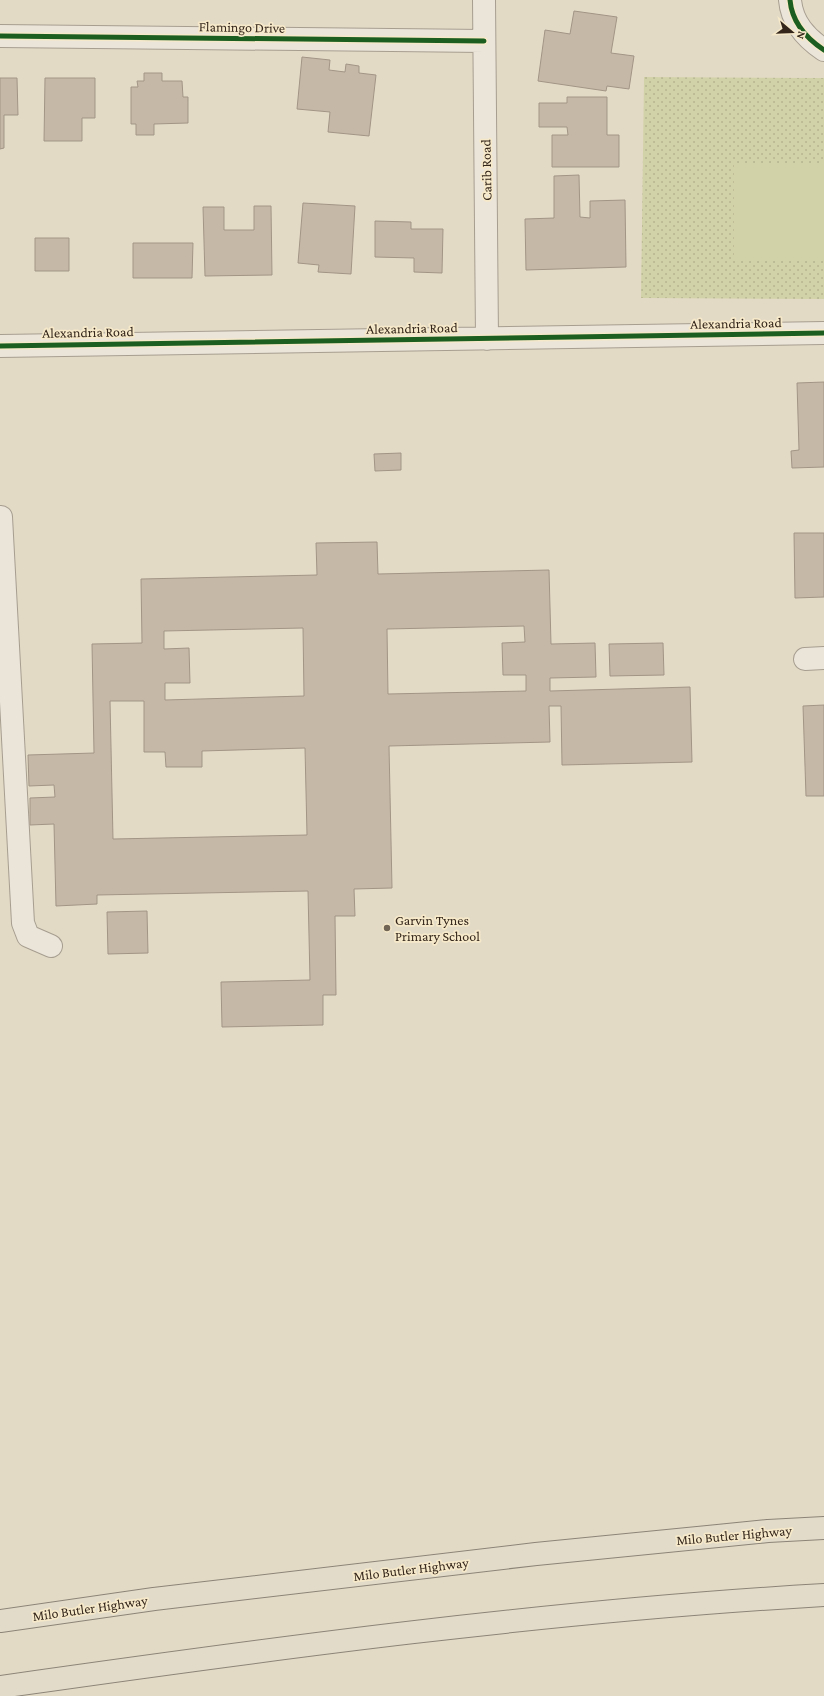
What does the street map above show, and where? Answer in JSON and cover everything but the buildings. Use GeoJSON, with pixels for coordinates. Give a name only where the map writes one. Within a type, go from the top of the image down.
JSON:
{"type":"FeatureCollection","features":[{"type":"Feature","properties":{"kind":"main road","name":"Milo Butler Highway"},"geometry":{"type":"LineString","coordinates":[[0,1621],[154,1599],[536,1554],[768,1531],[824,1528]]}},
{"type":"Feature","properties":{"kind":"main road"},"geometry":{"type":"LineString","coordinates":[[0,1687],[228,1655],[438,1628],[579,1614],[824,1595]]}},
{"type":"Feature","properties":{"kind":"street","name":"Carib Road"},"geometry":{"type":"LineString","coordinates":[[484,0],[487,339]]}},
{"type":"Feature","properties":{"kind":"street"},"geometry":{"type":"LineString","coordinates":[[790,0],[791,10],[800,30],[814,44],[824,50]]}},
{"type":"Feature","properties":{"kind":"street","name":"Flamingo Drive"},"geometry":{"type":"LineString","coordinates":[[0,36],[484,41]]}},
{"type":"Feature","properties":{"kind":"street","name":"Alexandria Road"},"geometry":{"type":"LineString","coordinates":[[0,346],[824,333]]}},
{"type":"Feature","properties":{"kind":"street"},"geometry":{"type":"LineString","coordinates":[[1,517],[23,923],[28,936],[50,946]]}},
{"type":"Feature","properties":{"kind":"green space"},"geometry":{"type":"Polygon","coordinates":[[[644,77],[824,78],[824,299],[641,298],[644,77]]]}},
{"type":"Feature","properties":{"kind":"green space"},"geometry":{"type":"Polygon","coordinates":[[[734,163],[824,163],[824,261],[734,261],[734,163]]]}},
{"type":"Feature","properties":{"kind":"cycle path"},"geometry":{"type":"LineString","coordinates":[[790,0],[794,16],[801,29],[811,40],[824,50]]}},
{"type":"Feature","properties":{"kind":"cycle path"},"geometry":{"type":"LineString","coordinates":[[0,36],[484,41]]}},
{"type":"Feature","properties":{"kind":"cycle path"},"geometry":{"type":"LineString","coordinates":[[0,346],[824,333]]}},
{"type":"Feature","properties":{"kind":"place","name":"Garvin Tynes Primary School"},"geometry":{"type":"Point","coordinates":[387,928]}}]}
